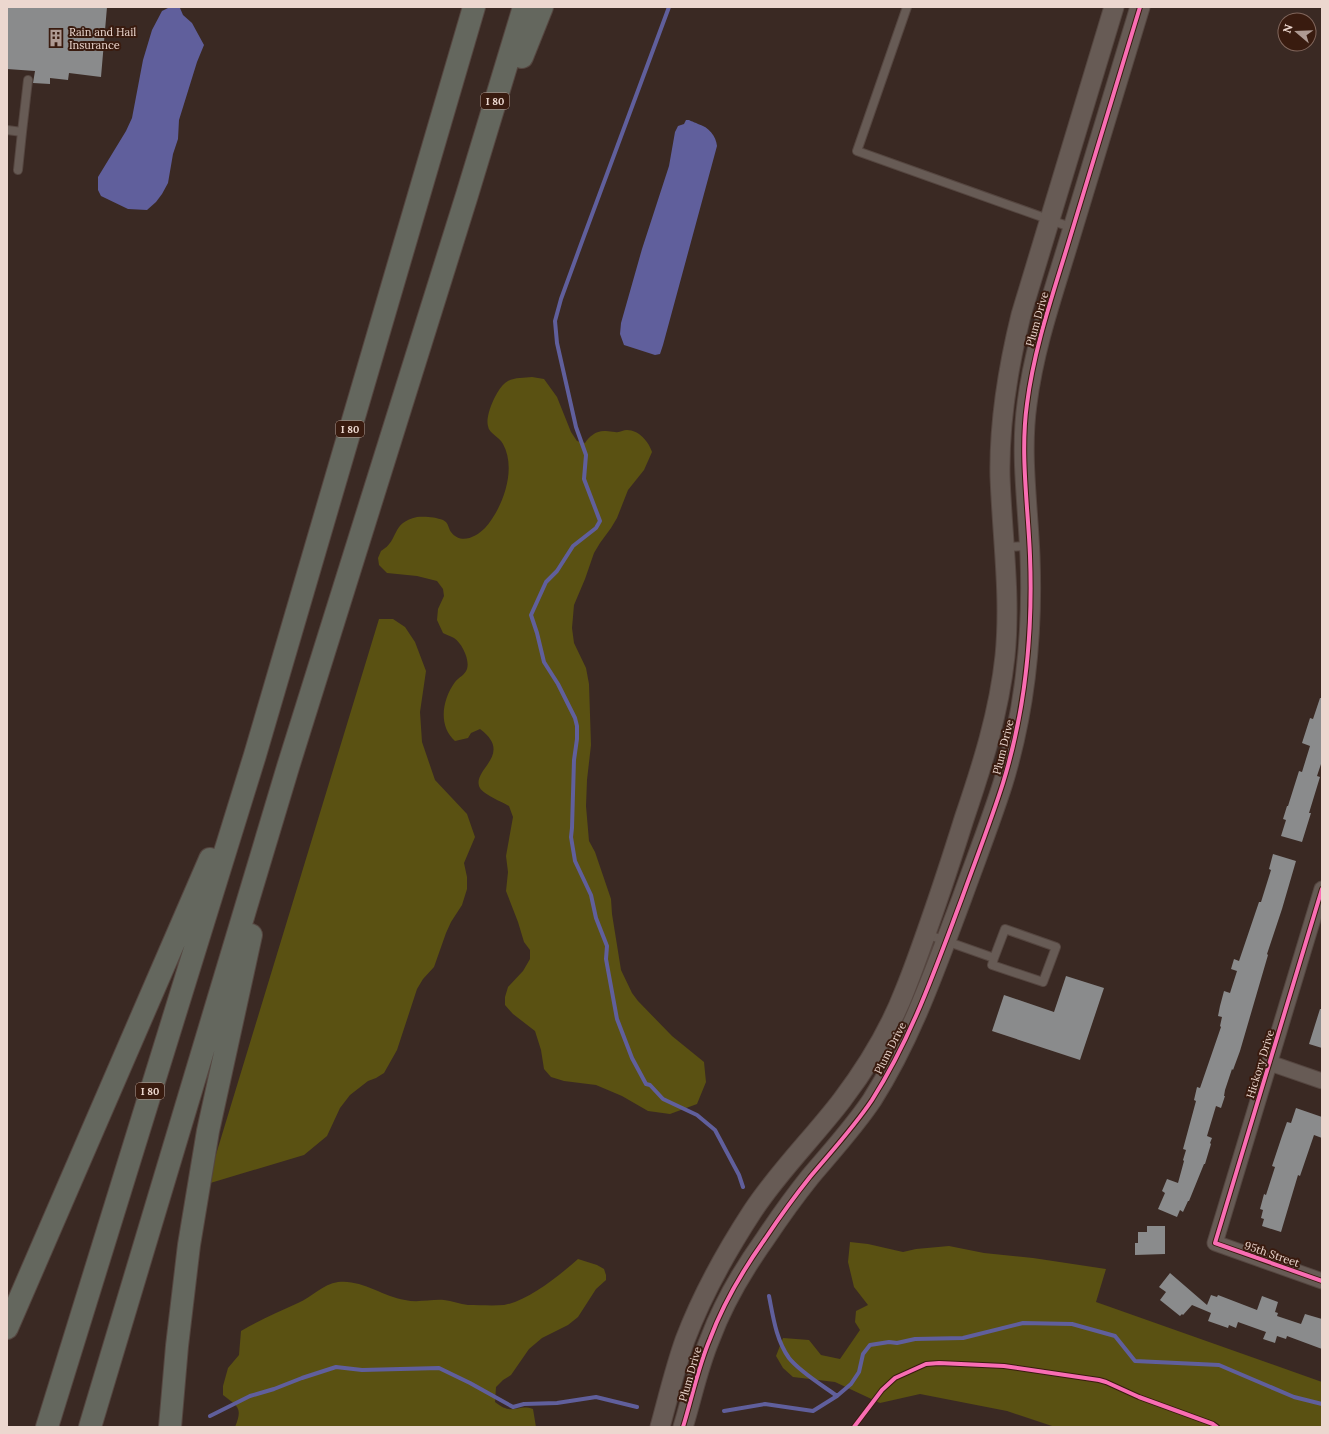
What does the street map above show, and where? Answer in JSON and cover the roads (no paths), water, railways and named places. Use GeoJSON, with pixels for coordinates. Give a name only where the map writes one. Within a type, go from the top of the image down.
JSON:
{"type":"FeatureCollection","features":[{"type":"Feature","properties":{"kind":"highway"},"geometry":{"type":"LineString","coordinates":[[446,103],[470,7]]}},
{"type":"Feature","properties":{"kind":"highway","name":"I 80"},"geometry":{"type":"LineString","coordinates":[[47,1427],[254,755],[474,7]]}},
{"type":"Feature","properties":{"kind":"highway","name":"I 80"},"geometry":{"type":"LineString","coordinates":[[90,1427],[288,767],[467,195],[524,7]]}},
{"type":"Feature","properties":{"kind":"highway"},"geometry":{"type":"LineString","coordinates":[[467,195],[542,7]]}},
{"type":"Feature","properties":{"kind":"highway"},"geometry":{"type":"LineString","coordinates":[[7,1328],[254,755]]}},
{"type":"Feature","properties":{"kind":"highway"},"geometry":{"type":"LineString","coordinates":[[170,1427],[176,1346],[189,1245],[208,1131],[288,767]]}},
{"type":"Feature","properties":{"kind":"street","name":"Plum Drive"},"geometry":{"type":"LineString","coordinates":[[684,1427],[709,1340],[722,1288],[730,1246],[753,1210],[773,1183],[845,1097],[869,1061],[905,992],[926,934],[990,739],[1005,656],[1007,621],[1000,474],[1002,416],[1005,393],[1021,315],[1114,7]]}},
{"type":"Feature","properties":{"kind":"street","name":"Plum Drive"},"geometry":{"type":"LineString","coordinates":[[660,1427],[684,1343],[699,1306],[722,1288],[764,1240],[809,1179],[855,1124],[872,1099],[894,1061],[926,994],[1003,783],[1014,745],[1020,714],[1027,672],[1031,624],[1024,434],[1031,379],[1045,321],[1140,7]]}},
{"type":"Feature","properties":{"kind":"street","name":"Hickory Drive"},"geometry":{"type":"LineString","coordinates":[[1215,1243],[1322,889]]}},
{"type":"Feature","properties":{"kind":"street"},"geometry":{"type":"LineString","coordinates":[[1270,1063],[1322,1081]]}},
{"type":"Feature","properties":{"kind":"street","name":"95th Street"},"geometry":{"type":"LineString","coordinates":[[1215,1243],[1322,1281]]}},
{"type":"Feature","properties":{"kind":"lane"},"geometry":{"type":"LineString","coordinates":[[908,7],[857,151],[1073,228]]}},
{"type":"Feature","properties":{"kind":"lane"},"geometry":{"type":"LineString","coordinates":[[18,170],[28,80]]}},
{"type":"Feature","properties":{"kind":"lane"},"geometry":{"type":"LineString","coordinates":[[7,130],[22,132]]}},
{"type":"Feature","properties":{"kind":"lane"},"geometry":{"type":"LineString","coordinates":[[1004,547],[1029,546]]}},
{"type":"Feature","properties":{"kind":"lane"},"geometry":{"type":"LineString","coordinates":[[1005,929],[1056,947],[1043,982],[992,964],[994,958],[1005,929]]}},
{"type":"Feature","properties":{"kind":"lane"},"geometry":{"type":"LineString","coordinates":[[926,934],[994,958]]}},
{"type":"Feature","properties":{"kind":"waterway"},"geometry":{"type":"LineString","coordinates":[[669,7],[561,299],[555,321],[557,343],[576,427],[586,455],[584,479],[600,521],[596,528],[573,546],[557,571],[546,582],[531,615],[544,662],[558,684],[575,718],[577,726],[571,837],[575,861],[591,895],[596,918],[607,946],[606,959],[617,1019],[632,1058],[646,1084],[650,1085],[663,1099],[697,1115],[715,1130],[739,1175],[743,1187]]}},
{"type":"Feature","properties":{"kind":"waterway"},"geometry":{"type":"LineString","coordinates":[[769,1296],[778,1336],[789,1358],[805,1373],[837,1396]]}},
{"type":"Feature","properties":{"kind":"waterway"},"geometry":{"type":"LineString","coordinates":[[724,1411],[765,1404],[813,1411],[837,1396],[851,1384],[859,1372],[863,1354],[870,1345],[889,1342],[897,1343],[915,1339],[963,1338],[1023,1323],[1072,1324],[1115,1336],[1135,1361],[1219,1365],[1294,1397],[1322,1404]]}},
{"type":"Feature","properties":{"kind":"waterway"},"geometry":{"type":"LineString","coordinates":[[210,1416],[250,1396],[336,1367],[362,1370],[439,1368],[513,1407],[524,1404],[557,1403],[596,1397],[637,1407]]}},
{"type":"Feature","properties":{"kind":"place","name":"Rain and Hail Insurance"},"geometry":{"type":"Point","coordinates":[56,38]}}]}
